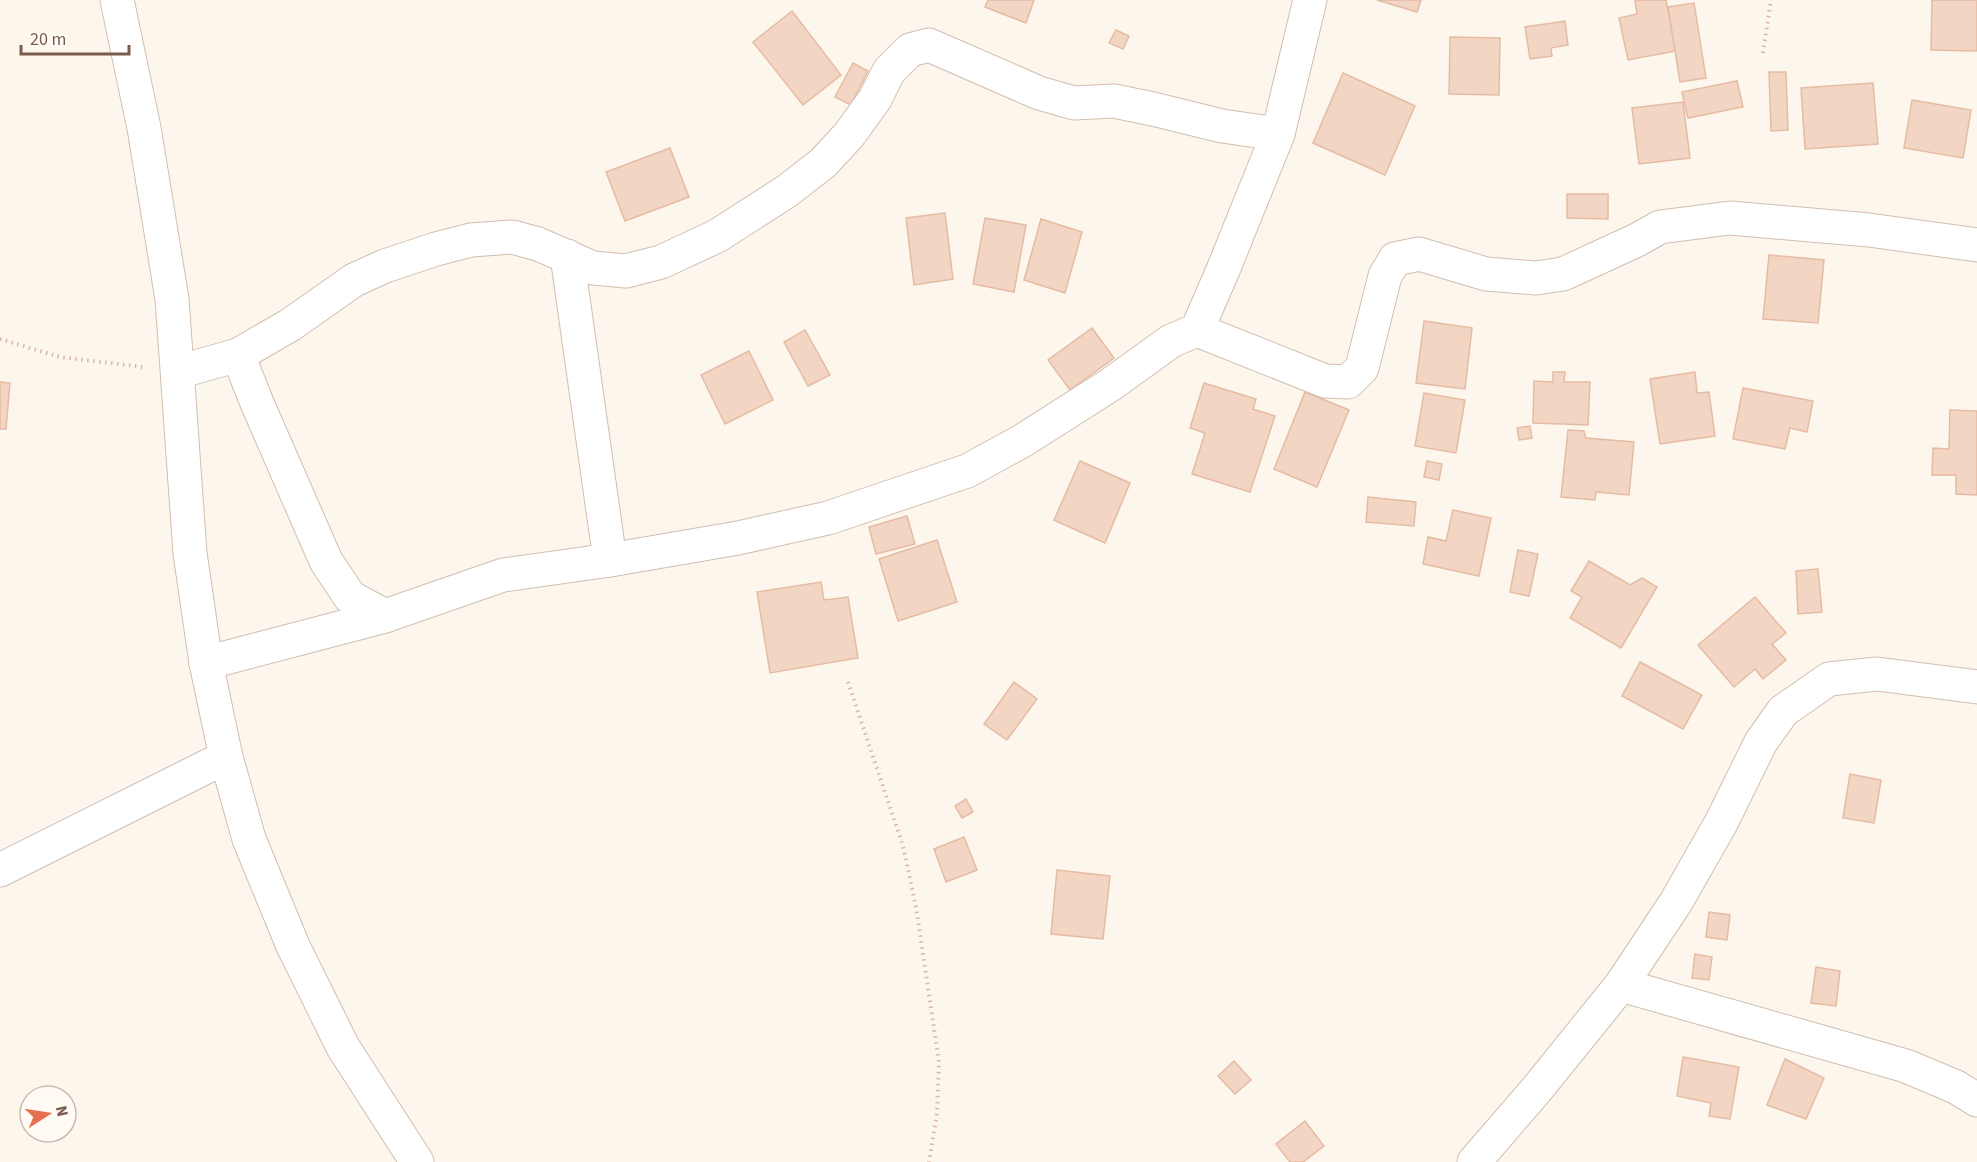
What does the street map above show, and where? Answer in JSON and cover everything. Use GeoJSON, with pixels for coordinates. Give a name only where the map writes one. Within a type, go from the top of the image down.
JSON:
{"type":"FeatureCollection","features":[{"type":"Feature","properties":{"kind":"street"},"geometry":{"type":"LineString","coordinates":[[117,0],[144,128],[172,299],[190,553],[206,663],[226,757],[249,839],[293,946],[343,1047],[417,1162]]}},
{"type":"Feature","properties":{"kind":"street"},"geometry":{"type":"LineString","coordinates":[[206,663],[386,616],[503,575],[610,560],[738,538],[828,518],[967,471],[1022,441],[1110,385],[1171,341],[1197,330],[1224,270],[1278,134],[1310,0]]}},
{"type":"Feature","properties":{"kind":"street"},"geometry":{"type":"LineString","coordinates":[[178,372],[238,355],[290,325],[354,280],[385,266],[471,240],[512,237],[538,243],[593,268],[626,271],[661,262],[717,236],[787,191],[823,163],[849,135],[875,99],[889,71],[910,50],[929,45],[1039,93],[1074,103],[1114,101],[1222,126],[1278,134]]}},
{"type":"Feature","properties":{"kind":"street"},"geometry":{"type":"LineString","coordinates":[[1197,330],[1324,381],[1348,382],[1362,368],[1385,276],[1395,259],[1419,254],[1486,274],[1536,278],[1563,274],[1660,227],[1730,218],[1869,230],[1977,245]]}},
{"type":"Feature","properties":{"kind":"street"},"geometry":{"type":"LineString","coordinates":[[567,256],[610,560]]}},
{"type":"Feature","properties":{"kind":"street"},"geometry":{"type":"LineString","coordinates":[[238,355],[326,561],[350,597],[386,616]]}},
{"type":"Feature","properties":{"kind":"street"},"geometry":{"type":"LineString","coordinates":[[1474,1162],[1537,1089],[1621,985],[1676,902],[1721,823],[1761,742],[1783,711],[1829,679],[1877,674],[1977,687]]}},
{"type":"Feature","properties":{"kind":"street"},"geometry":{"type":"LineString","coordinates":[[0,870],[226,757]]}},
{"type":"Feature","properties":{"kind":"street"},"geometry":{"type":"LineString","coordinates":[[1621,985],[1906,1066],[1956,1087],[1977,1100]]}},
{"type":"Feature","properties":{"kind":"path"},"geometry":{"type":"LineString","coordinates":[[1763,52],[1771,0]]}},
{"type":"Feature","properties":{"kind":"path"},"geometry":{"type":"LineString","coordinates":[[0,339],[60,357],[178,372]]}},
{"type":"Feature","properties":{"kind":"path"},"geometry":{"type":"LineString","coordinates":[[848,681],[903,846],[916,907],[939,1062],[937,1113],[929,1162]]}},
{"type":"Feature","properties":{"kind":"building"},"geometry":{"type":"Polygon","coordinates":[[[988,0],[1034,0],[1026,23],[985,7],[988,0]]]}},
{"type":"Feature","properties":{"kind":"building"},"geometry":{"type":"Polygon","coordinates":[[[1377,0],[1421,0],[1417,12],[1377,0]]]}},
{"type":"Feature","properties":{"kind":"building"},"geometry":{"type":"Polygon","coordinates":[[[1666,0],[1676,51],[1628,60],[1619,18],[1637,14],[1635,1],[1666,0]]]}},
{"type":"Feature","properties":{"kind":"building"},"geometry":{"type":"Polygon","coordinates":[[[1932,0],[1977,0],[1977,51],[1931,50],[1932,0]]]}},
{"type":"Feature","properties":{"kind":"building"},"geometry":{"type":"Polygon","coordinates":[[[1694,3],[1706,78],[1680,82],[1668,7],[1694,3]]]}},
{"type":"Feature","properties":{"kind":"building"},"geometry":{"type":"Polygon","coordinates":[[[792,11],[841,75],[803,105],[753,42],[792,11]]]}},
{"type":"Feature","properties":{"kind":"building"},"geometry":{"type":"Polygon","coordinates":[[[1565,21],[1568,45],[1551,48],[1552,56],[1530,59],[1525,27],[1565,21]]]}},
{"type":"Feature","properties":{"kind":"building"},"geometry":{"type":"Polygon","coordinates":[[[1116,30],[1129,36],[1123,49],[1109,43],[1116,30]]]}},
{"type":"Feature","properties":{"kind":"building"},"geometry":{"type":"Polygon","coordinates":[[[1450,37],[1500,38],[1499,95],[1449,94],[1450,37]]]}},
{"type":"Feature","properties":{"kind":"building"},"geometry":{"type":"Polygon","coordinates":[[[853,63],[868,71],[851,105],[835,97],[853,63]]]}},
{"type":"Feature","properties":{"kind":"building"},"geometry":{"type":"Polygon","coordinates":[[[1769,72],[1786,72],[1788,130],[1771,131],[1769,72]]]}},
{"type":"Feature","properties":{"kind":"building"},"geometry":{"type":"Polygon","coordinates":[[[1343,73],[1415,106],[1385,175],[1313,143],[1343,73]]]}},
{"type":"Feature","properties":{"kind":"building"},"geometry":{"type":"Polygon","coordinates":[[[1737,81],[1743,107],[1688,118],[1682,92],[1737,81]]]}},
{"type":"Feature","properties":{"kind":"building"},"geometry":{"type":"Polygon","coordinates":[[[1873,83],[1878,144],[1805,149],[1801,88],[1873,83]]]}},
{"type":"Feature","properties":{"kind":"building"},"geometry":{"type":"Polygon","coordinates":[[[1912,100],[1971,110],[1963,158],[1904,148],[1912,100]]]}},
{"type":"Feature","properties":{"kind":"building"},"geometry":{"type":"Polygon","coordinates":[[[1683,102],[1690,158],[1639,164],[1632,108],[1683,102]]]}},
{"type":"Feature","properties":{"kind":"building"},"geometry":{"type":"Polygon","coordinates":[[[670,148],[689,197],[625,221],[606,172],[670,148]]]}},
{"type":"Feature","properties":{"kind":"building"},"geometry":{"type":"Polygon","coordinates":[[[1567,194],[1608,194],[1608,219],[1567,218],[1567,194]]]}},
{"type":"Feature","properties":{"kind":"building"},"geometry":{"type":"Polygon","coordinates":[[[945,213],[953,279],[914,285],[906,218],[945,213]]]}},
{"type":"Feature","properties":{"kind":"building"},"geometry":{"type":"Polygon","coordinates":[[[985,218],[1026,225],[1014,292],[973,284],[985,218]]]}},
{"type":"Feature","properties":{"kind":"building"},"geometry":{"type":"Polygon","coordinates":[[[1041,219],[1082,232],[1065,293],[1024,280],[1041,219]]]}},
{"type":"Feature","properties":{"kind":"building"},"geometry":{"type":"Polygon","coordinates":[[[1769,255],[1824,260],[1818,323],[1763,319],[1769,255]]]}},
{"type":"Feature","properties":{"kind":"building"},"geometry":{"type":"Polygon","coordinates":[[[1424,321],[1472,328],[1465,389],[1416,383],[1424,321]]]}},
{"type":"Feature","properties":{"kind":"building"},"geometry":{"type":"Polygon","coordinates":[[[1092,328],[1114,358],[1070,390],[1048,360],[1092,328]]]}},
{"type":"Feature","properties":{"kind":"building"},"geometry":{"type":"Polygon","coordinates":[[[805,330],[830,375],[808,386],[784,342],[805,330]]]}},
{"type":"Feature","properties":{"kind":"building"},"geometry":{"type":"Polygon","coordinates":[[[749,351],[773,400],[725,424],[701,375],[749,351]]]}},
{"type":"Feature","properties":{"kind":"building"},"geometry":{"type":"Polygon","coordinates":[[[1553,372],[1565,372],[1564,382],[1590,382],[1588,425],[1533,423],[1534,381],[1553,382],[1553,372]]]}},
{"type":"Feature","properties":{"kind":"building"},"geometry":{"type":"Polygon","coordinates":[[[1695,372],[1697,393],[1709,392],[1715,436],[1660,444],[1650,379],[1695,372]]]}},
{"type":"Feature","properties":{"kind":"building"},"geometry":{"type":"Polygon","coordinates":[[[0,382],[10,383],[6,429],[0,429],[0,382]]]}},
{"type":"Feature","properties":{"kind":"building"},"geometry":{"type":"Polygon","coordinates":[[[1204,383],[1256,399],[1253,409],[1275,416],[1250,492],[1192,474],[1205,433],[1190,428],[1204,383]]]}},
{"type":"Feature","properties":{"kind":"building"},"geometry":{"type":"Polygon","coordinates":[[[1743,388],[1813,401],[1807,432],[1790,428],[1785,449],[1733,439],[1743,388]]]}},
{"type":"Feature","properties":{"kind":"building"},"geometry":{"type":"Polygon","coordinates":[[[1305,392],[1349,410],[1317,487],[1274,469],[1305,392]]]}},
{"type":"Feature","properties":{"kind":"building"},"geometry":{"type":"Polygon","coordinates":[[[1424,393],[1465,400],[1456,453],[1415,446],[1424,393]]]}},
{"type":"Feature","properties":{"kind":"building"},"geometry":{"type":"Polygon","coordinates":[[[1950,410],[1977,411],[1977,495],[1956,494],[1956,475],[1932,475],[1933,448],[1949,449],[1950,410]]]}},
{"type":"Feature","properties":{"kind":"building"},"geometry":{"type":"Polygon","coordinates":[[[1530,426],[1532,438],[1519,440],[1517,428],[1530,426]]]}},
{"type":"Feature","properties":{"kind":"building"},"geometry":{"type":"Polygon","coordinates":[[[1568,430],[1584,431],[1586,438],[1634,442],[1629,495],[1596,492],[1595,500],[1561,497],[1568,430]]]}},
{"type":"Feature","properties":{"kind":"building"},"geometry":{"type":"Polygon","coordinates":[[[1080,461],[1130,483],[1105,543],[1054,520],[1080,461]]]}},
{"type":"Feature","properties":{"kind":"building"},"geometry":{"type":"Polygon","coordinates":[[[1427,461],[1442,464],[1439,480],[1424,477],[1427,461]]]}},
{"type":"Feature","properties":{"kind":"building"},"geometry":{"type":"Polygon","coordinates":[[[1368,497],[1416,502],[1414,526],[1366,522],[1368,497]]]}},
{"type":"Feature","properties":{"kind":"building"},"geometry":{"type":"Polygon","coordinates":[[[1453,510],[1491,518],[1479,576],[1423,564],[1428,537],[1446,541],[1453,510]]]}},
{"type":"Feature","properties":{"kind":"building"},"geometry":{"type":"Polygon","coordinates":[[[907,516],[915,544],[876,554],[869,527],[907,516]]]}},
{"type":"Feature","properties":{"kind":"building"},"geometry":{"type":"Polygon","coordinates":[[[937,540],[957,602],[898,621],[879,559],[937,540]]]}},
{"type":"Feature","properties":{"kind":"building"},"geometry":{"type":"Polygon","coordinates":[[[1518,550],[1538,554],[1529,596],[1510,592],[1518,550]]]}},
{"type":"Feature","properties":{"kind":"building"},"geometry":{"type":"Polygon","coordinates":[[[1589,561],[1630,585],[1642,578],[1657,587],[1621,648],[1570,618],[1582,597],[1571,591],[1589,561]]]}},
{"type":"Feature","properties":{"kind":"building"},"geometry":{"type":"Polygon","coordinates":[[[1818,569],[1822,612],[1798,614],[1796,571],[1818,569]]]}},
{"type":"Feature","properties":{"kind":"building"},"geometry":{"type":"Polygon","coordinates":[[[821,582],[824,600],[848,597],[858,658],[770,673],[757,592],[821,582]]]}},
{"type":"Feature","properties":{"kind":"building"},"geometry":{"type":"Polygon","coordinates":[[[1755,597],[1786,633],[1772,644],[1786,660],[1763,679],[1755,669],[1734,687],[1698,645],[1755,597]]]}},
{"type":"Feature","properties":{"kind":"building"},"geometry":{"type":"Polygon","coordinates":[[[1640,662],[1702,695],[1683,729],[1622,696],[1640,662]]]}},
{"type":"Feature","properties":{"kind":"building"},"geometry":{"type":"Polygon","coordinates":[[[1014,682],[1037,699],[1007,740],[984,724],[1014,682]]]}},
{"type":"Feature","properties":{"kind":"building"},"geometry":{"type":"Polygon","coordinates":[[[1850,774],[1881,780],[1874,823],[1843,818],[1850,774]]]}},
{"type":"Feature","properties":{"kind":"building"},"geometry":{"type":"Polygon","coordinates":[[[966,799],[973,812],[962,818],[955,806],[966,799]]]}},
{"type":"Feature","properties":{"kind":"building"},"geometry":{"type":"Polygon","coordinates":[[[964,837],[977,870],[946,882],[934,849],[964,837]]]}},
{"type":"Feature","properties":{"kind":"building"},"geometry":{"type":"Polygon","coordinates":[[[1057,870],[1110,876],[1103,939],[1051,934],[1057,870]]]}},
{"type":"Feature","properties":{"kind":"building"},"geometry":{"type":"Polygon","coordinates":[[[1709,912],[1730,915],[1727,940],[1706,937],[1709,912]]]}},
{"type":"Feature","properties":{"kind":"building"},"geometry":{"type":"Polygon","coordinates":[[[1695,954],[1712,957],[1709,980],[1692,978],[1695,954]]]}},
{"type":"Feature","properties":{"kind":"building"},"geometry":{"type":"Polygon","coordinates":[[[1816,967],[1840,971],[1836,1006],[1811,1003],[1816,967]]]}},
{"type":"Feature","properties":{"kind":"building"},"geometry":{"type":"Polygon","coordinates":[[[1683,1057],[1739,1067],[1730,1119],[1709,1116],[1711,1103],[1677,1096],[1683,1057]]]}},
{"type":"Feature","properties":{"kind":"building"},"geometry":{"type":"Polygon","coordinates":[[[1785,1059],[1824,1078],[1806,1119],[1767,1105],[1785,1059]]]}},
{"type":"Feature","properties":{"kind":"building"},"geometry":{"type":"Polygon","coordinates":[[[1234,1061],[1251,1080],[1235,1094],[1218,1076],[1234,1061]]]}},
{"type":"Feature","properties":{"kind":"building"},"geometry":{"type":"Polygon","coordinates":[[[1305,1121],[1324,1146],[1303,1162],[1290,1162],[1276,1144],[1305,1121]]]}}]}
